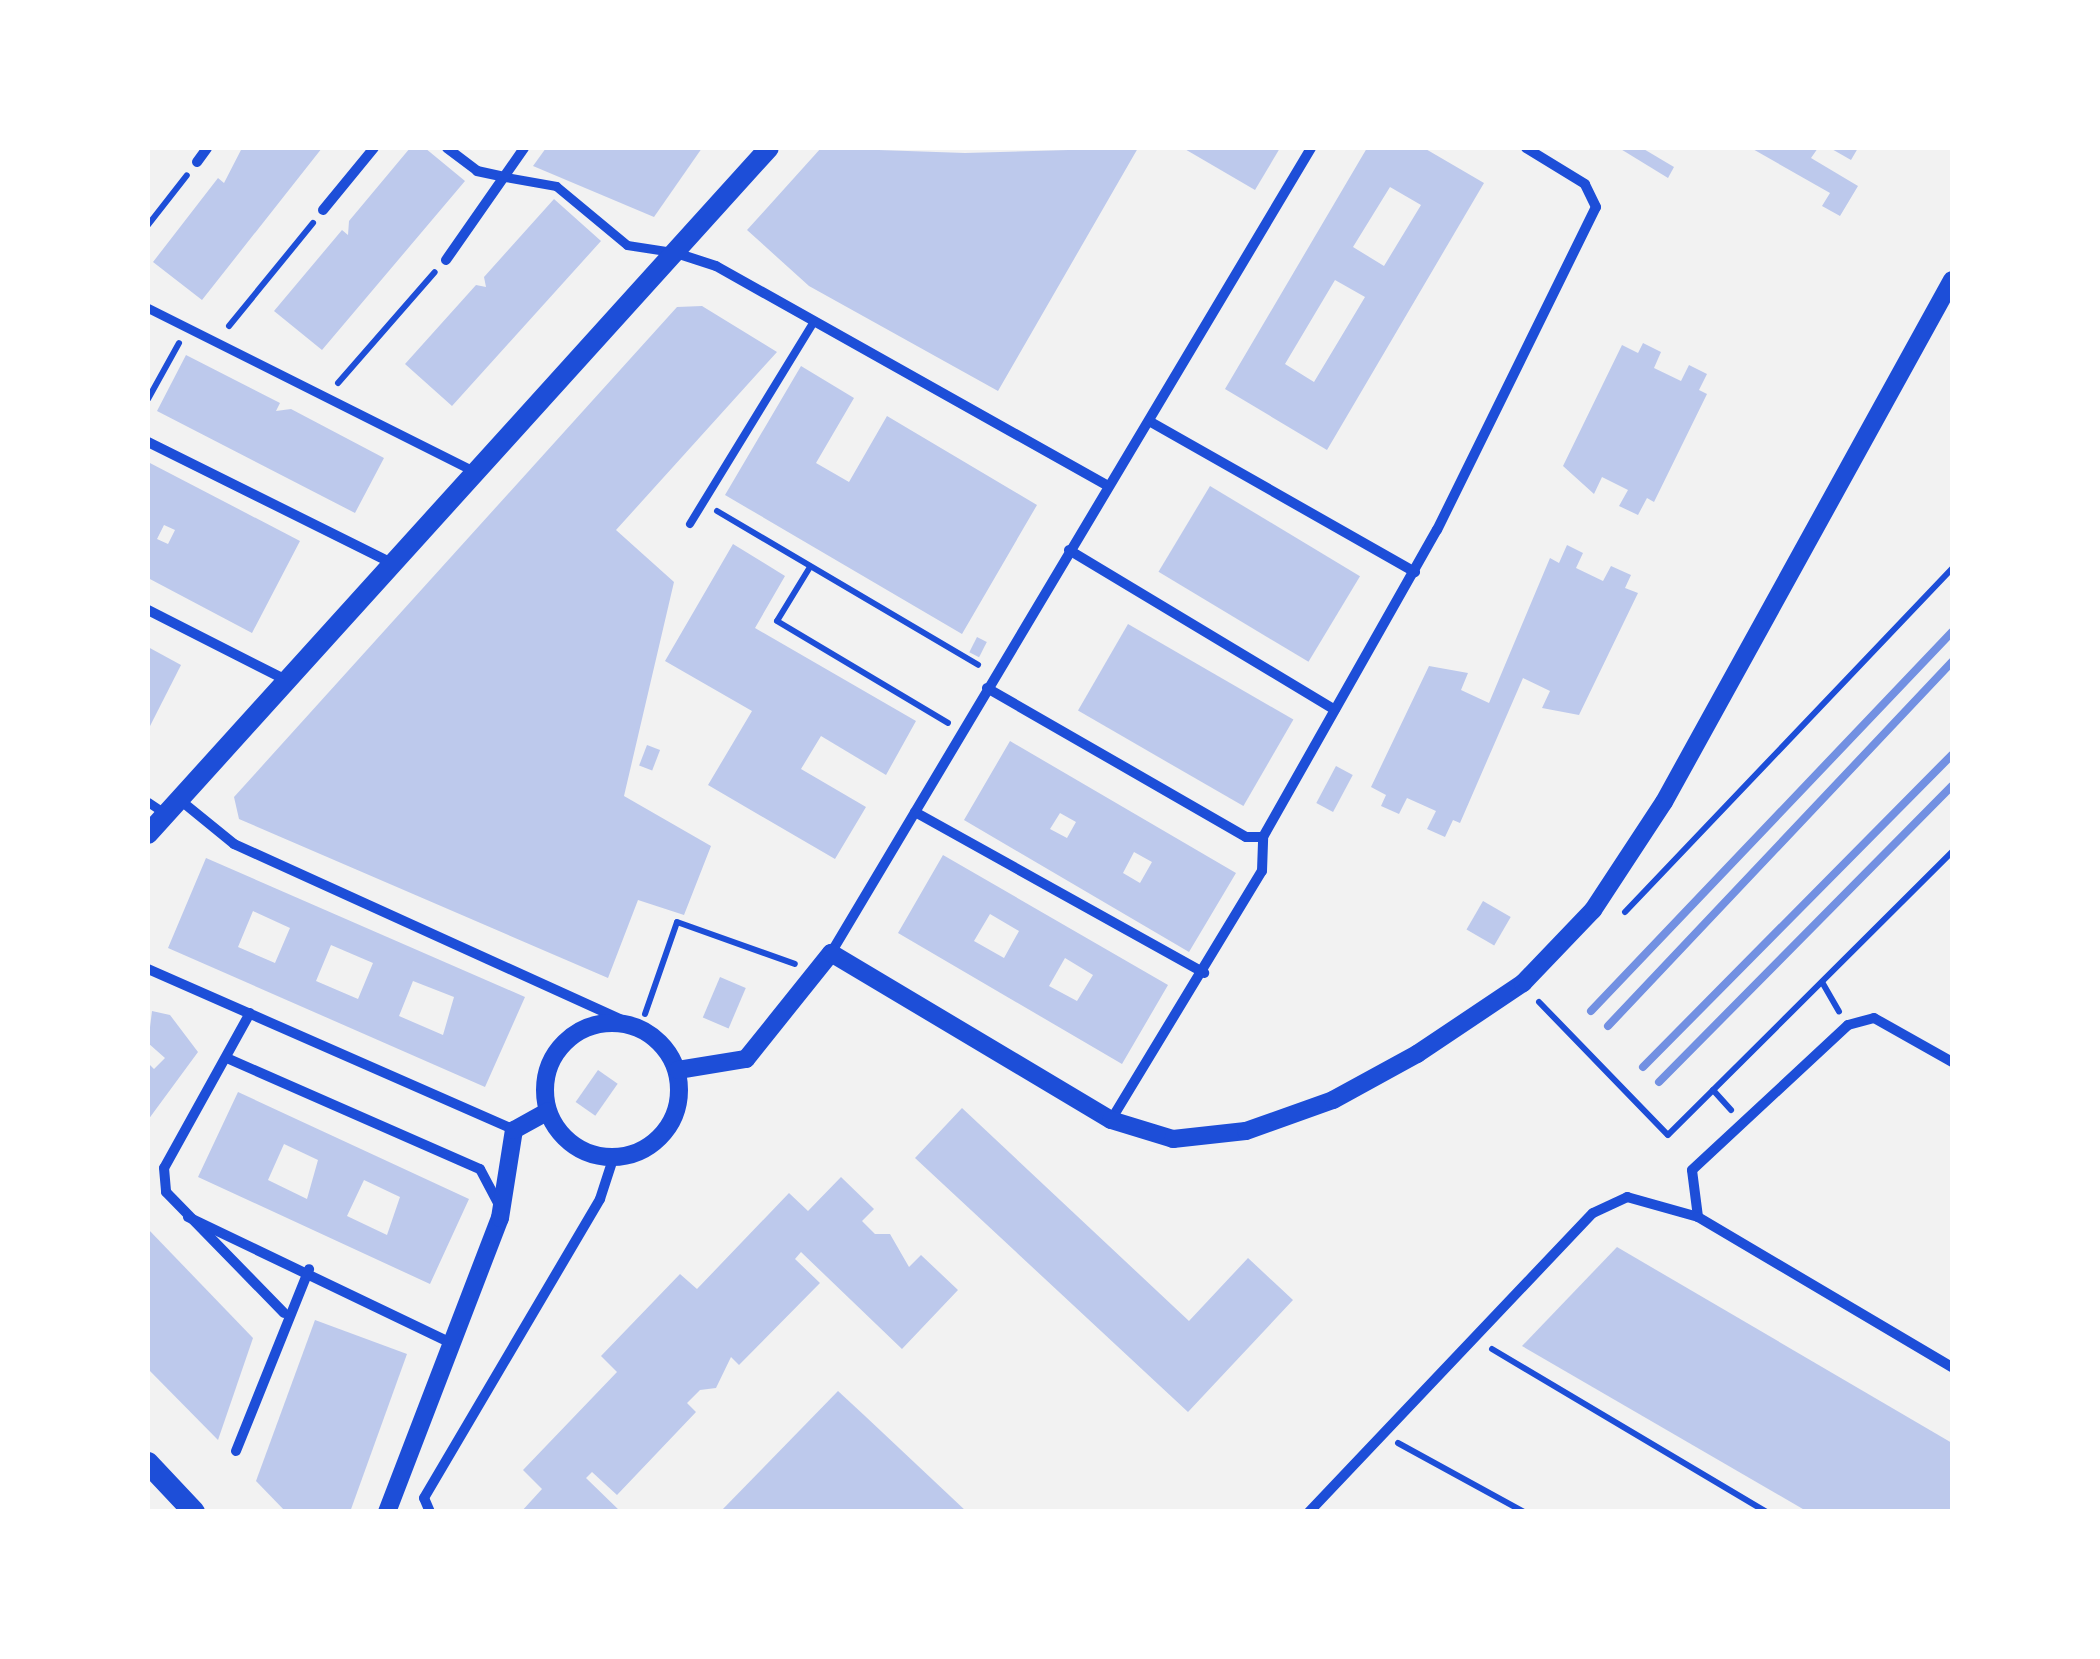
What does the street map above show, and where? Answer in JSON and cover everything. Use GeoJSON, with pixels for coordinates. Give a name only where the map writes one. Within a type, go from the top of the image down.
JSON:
{"type":"FeatureCollection","features":[{"type":"Feature","properties":{"kind":"main road"},"geometry":{"type":"LineString","coordinates":[[148,834],[164,805],[288,681],[770,148]]}},
{"type":"Feature","properties":{"kind":"main road"},"geometry":{"type":"LineString","coordinates":[[148,1463],[194,1512]]}},
{"type":"Feature","properties":{"kind":"street"},"geometry":{"type":"LineString","coordinates":[[197,162],[207,148]]}},
{"type":"Feature","properties":{"kind":"street"},"geometry":{"type":"LineString","coordinates":[[323,210],[374,148]]}},
{"type":"Feature","properties":{"kind":"street"},"geometry":{"type":"LineString","coordinates":[[447,148],[476,170],[556,186],[627,246],[675,253],[814,322],[1108,486]]}},
{"type":"Feature","properties":{"kind":"street"},"geometry":{"type":"LineString","coordinates":[[446,260],[524,148]]}},
{"type":"Feature","properties":{"kind":"street"},"geometry":{"type":"LineString","coordinates":[[678,1070],[746,1059],[814,980],[1311,148]]}},
{"type":"Feature","properties":{"kind":"street"},"geometry":{"type":"LineString","coordinates":[[1111,1120],[1262,871],[1264,837],[1415,572],[1596,207],[1586,184],[1526,148]]}},
{"type":"Feature","properties":{"kind":"street"},"geometry":{"type":"LineString","coordinates":[[831,953],[1111,1120],[1173,1139],[1246,1131],[1333,1100],[1523,983],[1593,910],[1664,802],[1952,280]]}},
{"type":"Feature","properties":{"kind":"street"},"geometry":{"type":"LineString","coordinates":[[148,308],[475,472]]}},
{"type":"Feature","properties":{"kind":"street"},"geometry":{"type":"LineString","coordinates":[[1149,420],[1415,572]]}},
{"type":"Feature","properties":{"kind":"street"},"geometry":{"type":"LineString","coordinates":[[148,442],[392,563]]}},
{"type":"Feature","properties":{"kind":"street"},"geometry":{"type":"LineString","coordinates":[[1069,550],[1335,710]]}},
{"type":"Feature","properties":{"kind":"street"},"geometry":{"type":"LineString","coordinates":[[148,610],[288,681]]}},
{"type":"Feature","properties":{"kind":"street"},"geometry":{"type":"LineString","coordinates":[[988,688],[1246,837],[1264,837]]}},
{"type":"Feature","properties":{"kind":"street"},"geometry":{"type":"LineString","coordinates":[[164,805],[234,844],[634,1026],[669,1050],[678,1070],[680,1105],[663,1136],[614,1156],[566,1140],[548,1112],[555,1052],[601,1022],[634,1026]]}},
{"type":"Feature","properties":{"kind":"street"},"geometry":{"type":"LineString","coordinates":[[915,812],[1204,972]]}},
{"type":"Feature","properties":{"kind":"street"},"geometry":{"type":"LineString","coordinates":[[148,969],[514,1130]]}},
{"type":"Feature","properties":{"kind":"street"},"geometry":{"type":"LineString","coordinates":[[250,1013],[229,1059],[164,1168],[180,1214],[284,1313]]}},
{"type":"Feature","properties":{"kind":"street"},"geometry":{"type":"LineString","coordinates":[[1698,1217],[1692,1170],[1848,1025],[1874,1018],[1952,1062]]}},
{"type":"Feature","properties":{"kind":"street"},"geometry":{"type":"LineString","coordinates":[[229,1059],[480,1169],[497,1192],[500,1218]]}},
{"type":"Feature","properties":{"kind":"street"},"geometry":{"type":"LineString","coordinates":[[514,1130],[548,1112]]}},
{"type":"Feature","properties":{"kind":"street"},"geometry":{"type":"LineString","coordinates":[[387,1512],[449,1342],[500,1218],[514,1130]]}},
{"type":"Feature","properties":{"kind":"street"},"geometry":{"type":"LineString","coordinates":[[430,1512],[424,1498],[600,1199],[614,1156]]}},
{"type":"Feature","properties":{"kind":"street"},"geometry":{"type":"LineString","coordinates":[[1309,1512],[1593,1212],[1627,1197],[1698,1217],[1952,1366]]}},
{"type":"Feature","properties":{"kind":"street"},"geometry":{"type":"LineString","coordinates":[[180,1214],[309,1269],[449,1342]]}},
{"type":"Feature","properties":{"kind":"street"},"geometry":{"type":"LineString","coordinates":[[236,1451],[284,1313],[309,1269]]}},
{"type":"Feature","properties":{"kind":"lane"},"geometry":{"type":"LineString","coordinates":[[690,524],[814,322]]}},
{"type":"Feature","properties":{"kind":"path"},"geometry":{"type":"LineString","coordinates":[[148,225],[197,162]]}},
{"type":"Feature","properties":{"kind":"path"},"geometry":{"type":"LineString","coordinates":[[216,342],[323,210]]}},
{"type":"Feature","properties":{"kind":"path"},"geometry":{"type":"LineString","coordinates":[[325,398],[446,260]]}},
{"type":"Feature","properties":{"kind":"path"},"geometry":{"type":"LineString","coordinates":[[148,399],[187,329]]}},
{"type":"Feature","properties":{"kind":"path"},"geometry":{"type":"LineString","coordinates":[[704,503],[995,676]]}},
{"type":"Feature","properties":{"kind":"path"},"geometry":{"type":"LineString","coordinates":[[810,566],[777,621],[923,708]]}},
{"type":"Feature","properties":{"kind":"path"},"geometry":{"type":"LineString","coordinates":[[1614,925],[1952,569]]}},
{"type":"Feature","properties":{"kind":"path"},"geometry":{"type":"LineString","coordinates":[[1550,986],[1537,1000],[1668,1135],[1952,852]]}},
{"type":"Feature","properties":{"kind":"path"},"geometry":{"type":"LineString","coordinates":[[634,1026],[676,922],[814,980]]}},
{"type":"Feature","properties":{"kind":"path"},"geometry":{"type":"LineString","coordinates":[[1822,982],[1848,1025]]}},
{"type":"Feature","properties":{"kind":"path"},"geometry":{"type":"LineString","coordinates":[[1474,1338],[1766,1512]]}},
{"type":"Feature","properties":{"kind":"path"},"geometry":{"type":"LineString","coordinates":[[1382,1435],[1524,1512]]}},
{"type":"Feature","properties":{"kind":"building"},"geometry":{"type":"Polygon","coordinates":[[[242,148],[322,148],[202,300],[153,262],[218,178],[224,183],[242,148]]]}},
{"type":"Feature","properties":{"kind":"building"},"geometry":{"type":"Polygon","coordinates":[[[410,148],[425,148],[465,181],[322,350],[274,311],[342,230],[348,235],[349,221],[410,148]]]}},
{"type":"Feature","properties":{"kind":"building"},"geometry":{"type":"Polygon","coordinates":[[[546,148],[702,148],[654,217],[533,166],[546,148]]]}},
{"type":"Feature","properties":{"kind":"building"},"geometry":{"type":"Polygon","coordinates":[[[821,148],[965,153],[1138,148],[998,391],[809,286],[747,230],[821,148]]]}},
{"type":"Feature","properties":{"kind":"building"},"geometry":{"type":"Polygon","coordinates":[[[1183,148],[1280,148],[1255,190],[1183,148]]]}},
{"type":"Feature","properties":{"kind":"building"},"geometry":{"type":"Polygon","coordinates":[[[1367,148],[1424,148],[1484,183],[1327,450],[1225,389],[1367,148]],[[1390,187],[1353,247],[1384,266],[1421,205],[1390,187]],[[1335,280],[1285,364],[1314,382],[1365,297],[1335,280]]]}},
{"type":"Feature","properties":{"kind":"building"},"geometry":{"type":"Polygon","coordinates":[[[1619,148],[1642,148],[1674,167],[1668,178],[1619,148]]]}},
{"type":"Feature","properties":{"kind":"building"},"geometry":{"type":"Polygon","coordinates":[[[1751,148],[1818,148],[1811,158],[1858,186],[1840,216],[1822,206],[1830,193],[1751,148]]]}},
{"type":"Feature","properties":{"kind":"building"},"geometry":{"type":"Polygon","coordinates":[[[1830,148],[1858,148],[1851,160],[1830,148]]]}},
{"type":"Feature","properties":{"kind":"building"},"geometry":{"type":"Polygon","coordinates":[[[554,199],[601,241],[452,406],[405,364],[476,285],[486,287],[484,277],[554,199]]]}},
{"type":"Feature","properties":{"kind":"building"},"geometry":{"type":"Polygon","coordinates":[[[702,306],[777,352],[616,530],[674,582],[624,796],[711,846],[684,915],[638,900],[608,978],[239,819],[234,797],[677,307],[702,306]]]}},
{"type":"Feature","properties":{"kind":"building"},"geometry":{"type":"Polygon","coordinates":[[[1643,343],[1661,352],[1654,368],[1681,381],[1689,365],[1707,374],[1699,390],[1707,394],[1654,502],[1647,498],[1638,515],[1619,506],[1628,490],[1602,477],[1594,494],[1563,466],[1622,345],[1638,353],[1643,343]]]}},
{"type":"Feature","properties":{"kind":"building"},"geometry":{"type":"Polygon","coordinates":[[[186,355],[280,403],[276,411],[291,409],[384,458],[355,513],[157,411],[186,355]]]}},
{"type":"Feature","properties":{"kind":"building"},"geometry":{"type":"Polygon","coordinates":[[[801,366],[854,398],[816,463],[849,482],[887,416],[1037,505],[962,634],[725,495],[801,366]]]}},
{"type":"Feature","properties":{"kind":"building"},"geometry":{"type":"Polygon","coordinates":[[[148,462],[300,541],[252,633],[148,578],[148,462]],[[164,525],[157,539],[168,544],[175,530],[164,525]]]}},
{"type":"Feature","properties":{"kind":"building"},"geometry":{"type":"Polygon","coordinates":[[[1210,486],[1360,576],[1309,662],[1158,572],[1210,486]]]}},
{"type":"Feature","properties":{"kind":"building"},"geometry":{"type":"Polygon","coordinates":[[[733,544],[785,576],[755,628],[916,721],[886,775],[821,736],[801,769],[866,807],[835,859],[708,785],[752,711],[665,661],[733,544]]]}},
{"type":"Feature","properties":{"kind":"building"},"geometry":{"type":"Polygon","coordinates":[[[1567,545],[1583,553],[1576,568],[1603,581],[1611,566],[1631,575],[1625,588],[1638,593],[1579,715],[1542,708],[1550,691],[1523,678],[1460,823],[1453,820],[1445,837],[1427,829],[1436,811],[1407,798],[1399,814],[1381,806],[1386,795],[1371,787],[1429,666],[1468,673],[1461,690],[1489,703],[1550,558],[1559,563],[1567,545]]]}},
{"type":"Feature","properties":{"kind":"building"},"geometry":{"type":"Polygon","coordinates":[[[1128,624],[1293,720],[1243,806],[1078,711],[1128,624]]]}},
{"type":"Feature","properties":{"kind":"building"},"geometry":{"type":"Polygon","coordinates":[[[977,637],[987,642],[979,657],[969,652],[977,637]]]}},
{"type":"Feature","properties":{"kind":"building"},"geometry":{"type":"Polygon","coordinates":[[[148,647],[181,665],[148,730],[148,647]]]}},
{"type":"Feature","properties":{"kind":"building"},"geometry":{"type":"Polygon","coordinates":[[[1010,741],[1236,873],[1189,952],[964,820],[1010,741]],[[1060,813],[1050,829],[1067,838],[1076,822],[1060,813]],[[1134,852],[1123,873],[1140,883],[1152,862],[1134,852]]]}},
{"type":"Feature","properties":{"kind":"building"},"geometry":{"type":"Polygon","coordinates":[[[647,745],[660,750],[652,771],[639,766],[647,745]]]}},
{"type":"Feature","properties":{"kind":"building"},"geometry":{"type":"Polygon","coordinates":[[[1336,766],[1353,775],[1333,812],[1316,803],[1336,766]]]}},
{"type":"Feature","properties":{"kind":"building"},"geometry":{"type":"Polygon","coordinates":[[[943,855],[1168,985],[1122,1064],[898,933],[943,855]],[[990,914],[974,941],[1004,958],[1019,931],[990,914]],[[1065,958],[1049,986],[1077,1001],[1093,975],[1065,958]]]}},
{"type":"Feature","properties":{"kind":"building"},"geometry":{"type":"Polygon","coordinates":[[[206,858],[525,997],[485,1087],[168,948],[206,858]],[[253,911],[238,947],[275,963],[290,928],[253,911]],[[331,945],[316,981],[358,999],[373,963],[331,945]],[[413,981],[399,1016],[443,1035],[454,997],[413,981]]]}},
{"type":"Feature","properties":{"kind":"building"},"geometry":{"type":"Polygon","coordinates":[[[1483,901],[1511,917],[1494,946],[1466,930],[1483,901]]]}},
{"type":"Feature","properties":{"kind":"building"},"geometry":{"type":"Polygon","coordinates":[[[720,977],[746,988],[729,1028],[703,1018],[720,977]]]}},
{"type":"Feature","properties":{"kind":"building"},"geometry":{"type":"Polygon","coordinates":[[[152,1011],[170,1015],[198,1052],[148,1120],[148,1063],[154,1069],[165,1058],[148,1043],[152,1011]]]}},
{"type":"Feature","properties":{"kind":"building"},"geometry":{"type":"Polygon","coordinates":[[[598,1070],[618,1084],[595,1116],[576,1102],[598,1070]]]}},
{"type":"Feature","properties":{"kind":"building"},"geometry":{"type":"Polygon","coordinates":[[[238,1092],[469,1199],[430,1284],[198,1177],[238,1092]],[[284,1144],[268,1180],[307,1199],[318,1160],[284,1144]],[[364,1180],[347,1216],[387,1235],[400,1197],[364,1180]]]}},
{"type":"Feature","properties":{"kind":"building"},"geometry":{"type":"Polygon","coordinates":[[[962,1108],[1189,1321],[1248,1258],[1293,1300],[1188,1412],[915,1158],[962,1108]]]}},
{"type":"Feature","properties":{"kind":"building"},"geometry":{"type":"Polygon","coordinates":[[[841,1177],[874,1209],[862,1221],[875,1234],[890,1234],[909,1267],[921,1255],[958,1290],[902,1349],[801,1252],[795,1259],[820,1283],[739,1365],[731,1357],[716,1388],[700,1390],[687,1403],[696,1412],[617,1495],[592,1472],[586,1478],[621,1512],[521,1512],[542,1489],[523,1470],[617,1372],[601,1356],[680,1274],[697,1289],[789,1193],[808,1211],[841,1177]]]}},
{"type":"Feature","properties":{"kind":"building"},"geometry":{"type":"Polygon","coordinates":[[[148,1229],[253,1338],[218,1440],[148,1369],[148,1229]]]}},
{"type":"Feature","properties":{"kind":"building"},"geometry":{"type":"Polygon","coordinates":[[[1617,1247],[1952,1443],[1952,1512],[1808,1512],[1522,1346],[1617,1247]]]}},
{"type":"Feature","properties":{"kind":"building"},"geometry":{"type":"Polygon","coordinates":[[[315,1320],[407,1354],[350,1512],[286,1512],[256,1481],[315,1320]]]}},
{"type":"Feature","properties":{"kind":"building"},"geometry":{"type":"Polygon","coordinates":[[[838,1391],[865,1416],[967,1512],[720,1512],[838,1391]]]}},
{"type":"Feature","properties":{"kind":"railway"},"geometry":{"type":"LineString","coordinates":[[1591,1011],[1952,632]]}},
{"type":"Feature","properties":{"kind":"railway"},"geometry":{"type":"LineString","coordinates":[[1608,1026],[1952,662]]}},
{"type":"Feature","properties":{"kind":"railway"},"geometry":{"type":"LineString","coordinates":[[1643,1067],[1952,755]]}},
{"type":"Feature","properties":{"kind":"railway"},"geometry":{"type":"LineString","coordinates":[[1659,1082],[1952,786]]}}]}
